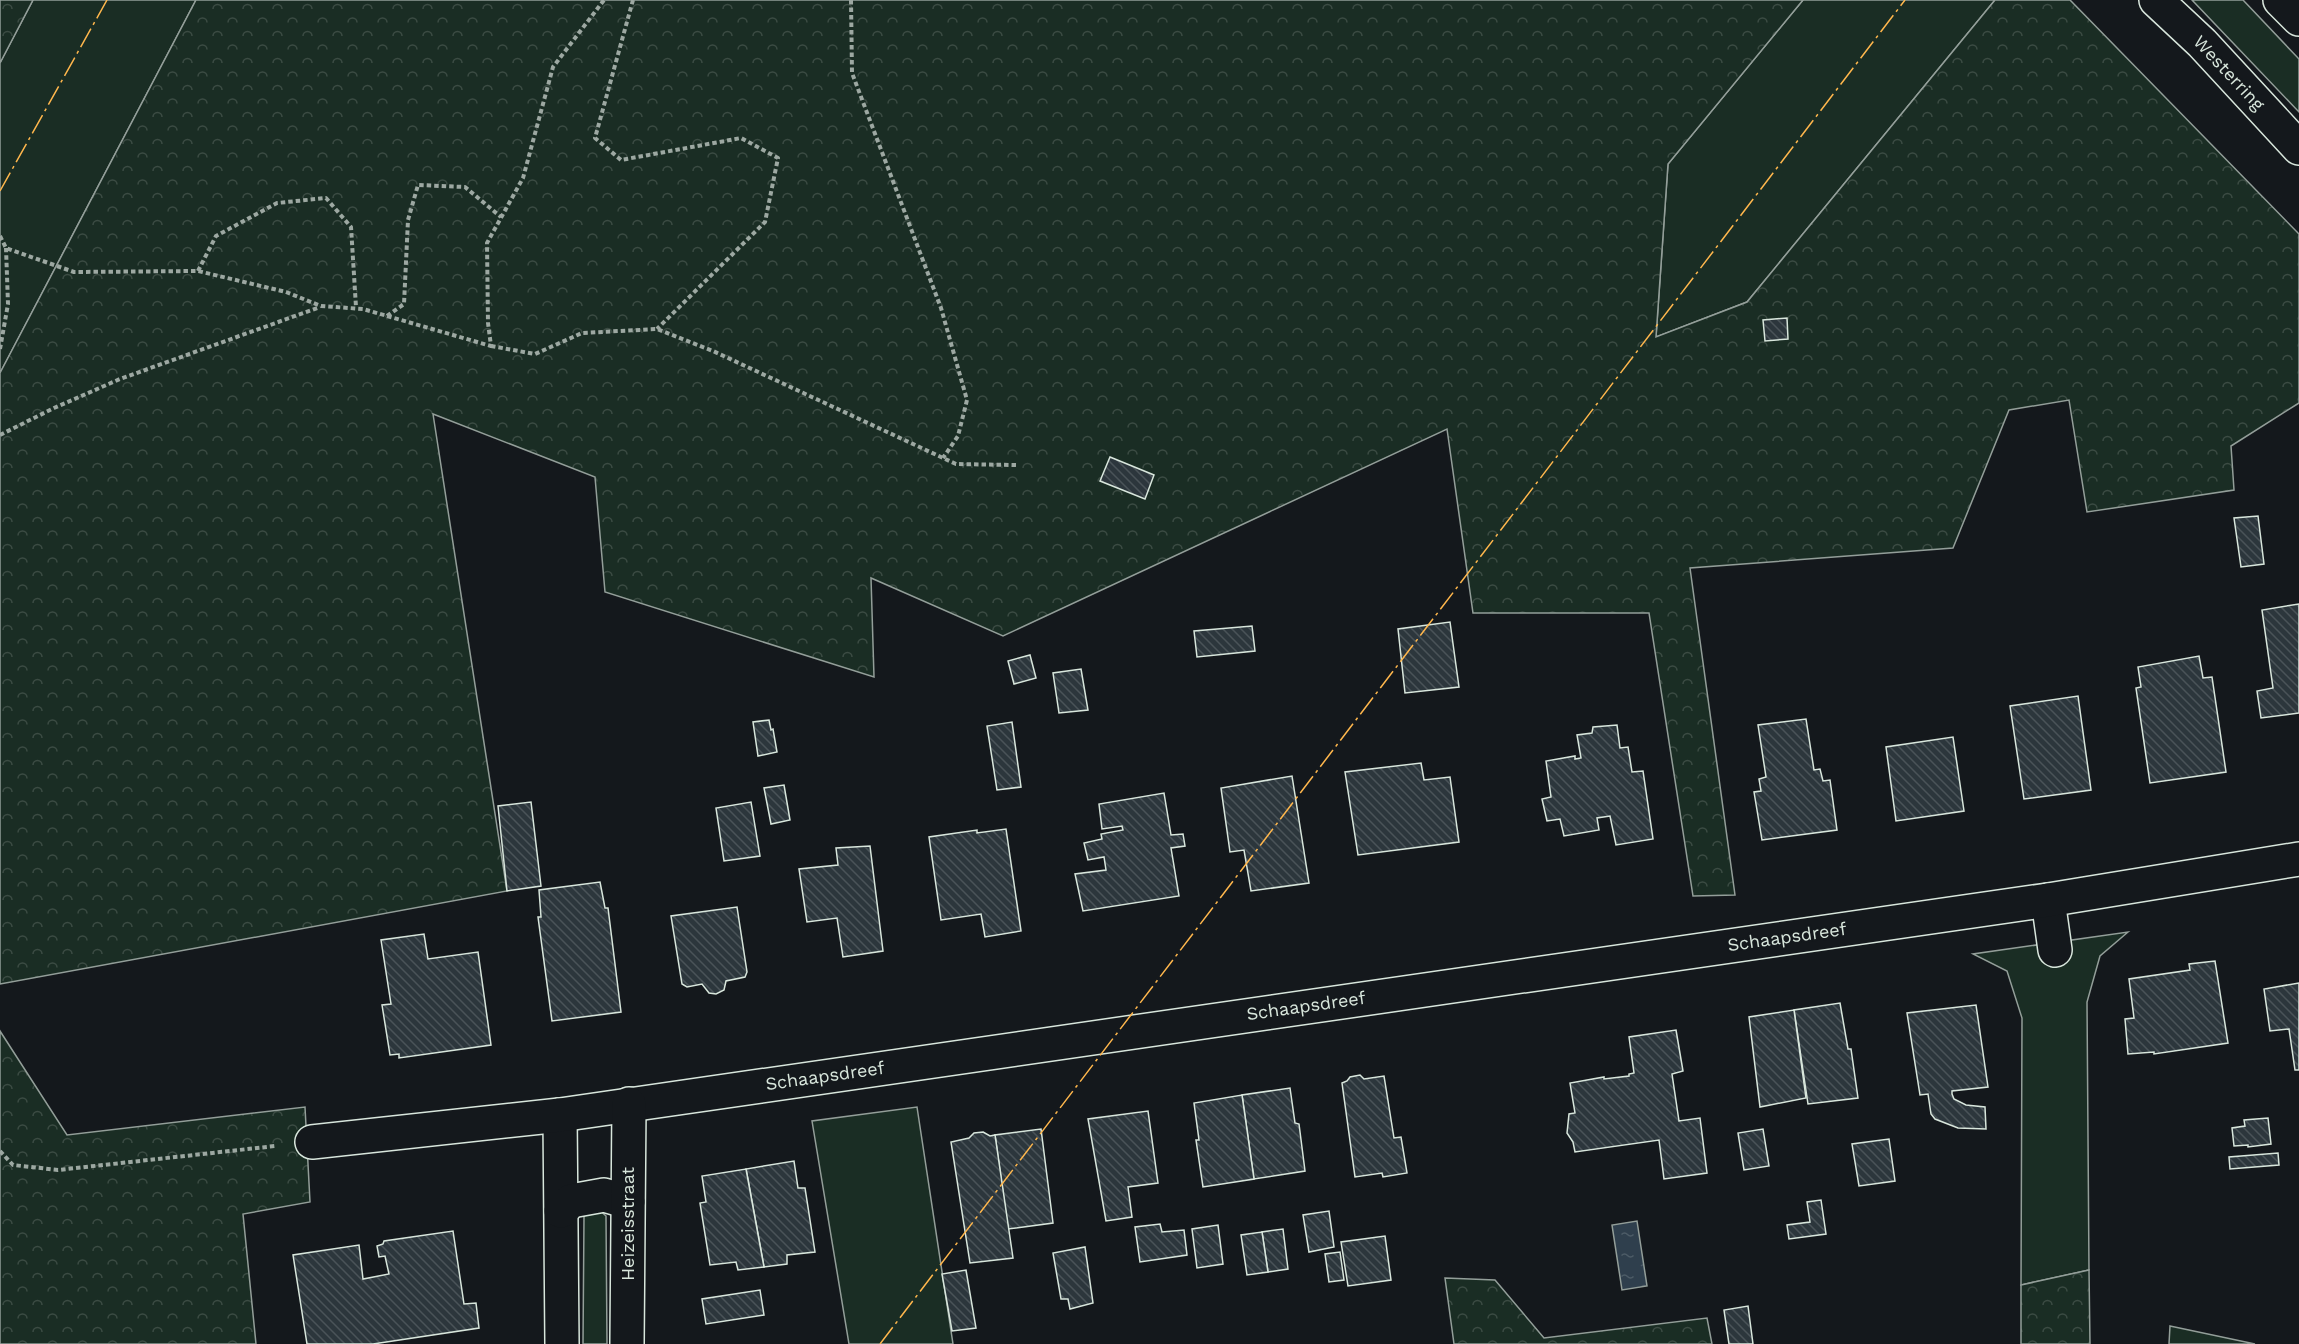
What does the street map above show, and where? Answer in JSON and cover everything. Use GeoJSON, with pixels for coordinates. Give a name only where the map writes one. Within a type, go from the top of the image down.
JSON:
{"type":"FeatureCollection","features":[{"type":"Feature","properties":{"kind":"main road","name":"Westerring"},"geometry":{"type":"LineString","coordinates":[[2157,0],[2202,43],[2299,148]]}},
{"type":"Feature","properties":{"kind":"main road"},"geometry":{"type":"LineString","coordinates":[[2280,0],[2299,20]]}},
{"type":"Feature","properties":{"kind":"main road","name":"Schaapsdreef"},"geometry":{"type":"LineString","coordinates":[[312,1142],[560,1115],[2048,900],[2299,859]]}},
{"type":"Feature","properties":{"kind":"main road"},"geometry":{"type":"LineString","coordinates":[[2048,900],[2055,950]]}},
{"type":"Feature","properties":{"kind":"main road","name":"Heizeisstraat"},"geometry":{"type":"LineString","coordinates":[[627,1344],[629,1104]]}},
{"type":"Feature","properties":{"kind":"main road"},"geometry":{"type":"LineString","coordinates":[[560,1115],[562,1344]]}},
{"type":"Feature","properties":{"kind":"main road"},"geometry":{"type":"LineString","coordinates":[[561,1211],[571,1201],[604,1195],[628,1202]]}},
{"type":"Feature","properties":{"kind":"path"},"geometry":{"type":"LineString","coordinates":[[491,346],[488,323],[487,243],[523,177],[553,67],[604,0]]}},
{"type":"Feature","properties":{"kind":"path"},"geometry":{"type":"LineString","coordinates":[[633,0],[595,138],[621,160],[741,138],[778,158],[765,222],[657,330]]}},
{"type":"Feature","properties":{"kind":"path"},"geometry":{"type":"LineString","coordinates":[[851,0],[852,74],[941,308],[967,400],[958,436],[943,458]]}},
{"type":"Feature","properties":{"kind":"path"},"geometry":{"type":"LineString","coordinates":[[387,316],[404,304],[408,220],[418,185],[465,187],[501,217]]}},
{"type":"Feature","properties":{"kind":"path"},"geometry":{"type":"LineString","coordinates":[[198,271],[216,236],[277,203],[326,198],[351,227],[356,307]]}},
{"type":"Feature","properties":{"kind":"path"},"geometry":{"type":"LineString","coordinates":[[0,236],[6,248],[8,304],[0,349]]}},
{"type":"Feature","properties":{"kind":"path"},"geometry":{"type":"LineString","coordinates":[[6,248],[74,272],[198,271],[286,292],[321,306],[356,307],[491,346],[535,354],[582,333],[657,330],[713,351],[956,464],[1016,465]]}},
{"type":"Feature","properties":{"kind":"path"},"geometry":{"type":"LineString","coordinates":[[0,435],[120,379],[321,306]]}},
{"type":"Feature","properties":{"kind":"path"},"geometry":{"type":"LineString","coordinates":[[0,1151],[13,1165],[58,1170],[312,1142]]}},
{"type":"Feature","properties":{"kind":"green space"},"geometry":{"type":"Polygon","coordinates":[[[0,0],[33,0],[0,63],[0,0]]]}},
{"type":"Feature","properties":{"kind":"green space"},"geometry":{"type":"Polygon","coordinates":[[[33,0],[196,0],[0,373],[0,63],[33,0]]]}},
{"type":"Feature","properties":{"kind":"green space"},"geometry":{"type":"Polygon","coordinates":[[[196,0],[1803,0],[1668,164],[1656,337],[1747,302],[1995,0],[2070,0],[2299,234],[2299,403],[2231,446],[2234,490],[2087,512],[2069,400],[2009,410],[1953,548],[1690,568],[1735,895],[1693,896],[1649,613],[1473,613],[1447,429],[1003,636],[871,578],[874,677],[605,592],[595,477],[433,414],[507,891],[0,984],[0,373],[196,0]]]}},
{"type":"Feature","properties":{"kind":"green space"},"geometry":{"type":"Polygon","coordinates":[[[1803,0],[1995,0],[1747,302],[1656,337],[1668,164],[1803,0]]]}},
{"type":"Feature","properties":{"kind":"green space"},"geometry":{"type":"Polygon","coordinates":[[[2192,0],[2243,0],[2299,59],[2299,112],[2192,0]]]}},
{"type":"Feature","properties":{"kind":"green space"},"geometry":{"type":"Polygon","coordinates":[[[2128,932],[2100,956],[2087,1002],[2089,1270],[2021,1285],[2022,1018],[2007,971],[1973,954],[2128,932]]]}},
{"type":"Feature","properties":{"kind":"green space"},"geometry":{"type":"Polygon","coordinates":[[[0,1031],[67,1135],[305,1107],[310,1202],[243,1214],[256,1344],[0,1344],[0,1031]]]}},
{"type":"Feature","properties":{"kind":"green space"},"geometry":{"type":"Polygon","coordinates":[[[917,1107],[953,1344],[849,1344],[812,1121],[917,1107]]]}},
{"type":"Feature","properties":{"kind":"green space"},"geometry":{"type":"Polygon","coordinates":[[[589,1207],[597,1208],[606,1216],[607,1344],[583,1344],[584,1217],[589,1207]]]}},
{"type":"Feature","properties":{"kind":"green space"},"geometry":{"type":"Polygon","coordinates":[[[2089,1270],[2090,1344],[2021,1344],[2021,1285],[2089,1270]]]}},
{"type":"Feature","properties":{"kind":"green space"},"geometry":{"type":"Polygon","coordinates":[[[1445,1278],[1495,1280],[1544,1338],[1707,1318],[1712,1344],[1454,1344],[1445,1278]]]}},
{"type":"Feature","properties":{"kind":"green space"},"geometry":{"type":"Polygon","coordinates":[[[2170,1326],[2255,1344],[2169,1344],[2170,1326]]]}},
{"type":"Feature","properties":{"kind":"water"},"geometry":{"type":"Polygon","coordinates":[[[1637,1221],[1647,1286],[1622,1290],[1612,1225],[1637,1221]]]}},
{"type":"Feature","properties":{"kind":"building"},"geometry":{"type":"Polygon","coordinates":[[[1787,318],[1788,339],[1765,341],[1763,320],[1787,318]]]}},
{"type":"Feature","properties":{"kind":"building"},"geometry":{"type":"Polygon","coordinates":[[[1110,457],[1154,475],[1145,499],[1100,481],[1110,457]]]}},
{"type":"Feature","properties":{"kind":"building"},"geometry":{"type":"Polygon","coordinates":[[[2258,516],[2264,564],[2241,567],[2234,518],[2258,516]]]}},
{"type":"Feature","properties":{"kind":"building"},"geometry":{"type":"Polygon","coordinates":[[[2299,604],[2299,713],[2261,718],[2257,691],[2273,688],[2262,610],[2299,604]]]}},
{"type":"Feature","properties":{"kind":"building"},"geometry":{"type":"Polygon","coordinates":[[[1450,622],[1459,687],[1405,693],[1398,629],[1450,622]]]}},
{"type":"Feature","properties":{"kind":"building"},"geometry":{"type":"Polygon","coordinates":[[[1252,626],[1255,651],[1197,657],[1194,631],[1252,626]]]}},
{"type":"Feature","properties":{"kind":"building"},"geometry":{"type":"Polygon","coordinates":[[[1030,655],[1036,678],[1014,684],[1008,661],[1030,655]]]}},
{"type":"Feature","properties":{"kind":"building"},"geometry":{"type":"Polygon","coordinates":[[[2199,656],[2203,678],[2212,677],[2226,772],[2150,783],[2136,688],[2141,687],[2138,667],[2199,656]]]}},
{"type":"Feature","properties":{"kind":"building"},"geometry":{"type":"Polygon","coordinates":[[[1081,669],[1088,710],[1059,713],[1053,673],[1081,669]]]}},
{"type":"Feature","properties":{"kind":"building"},"geometry":{"type":"Polygon","coordinates":[[[2078,696],[2091,790],[2024,799],[2010,706],[2078,696]]]}},
{"type":"Feature","properties":{"kind":"building"},"geometry":{"type":"Polygon","coordinates":[[[1806,719],[1814,770],[1820,769],[1823,781],[1830,780],[1837,830],[1762,840],[1754,792],[1761,791],[1759,779],[1766,777],[1758,725],[1806,719]]]}},
{"type":"Feature","properties":{"kind":"building"},"geometry":{"type":"Polygon","coordinates":[[[769,720],[777,752],[758,756],[753,722],[769,720]]]}},
{"type":"Feature","properties":{"kind":"building"},"geometry":{"type":"Polygon","coordinates":[[[1012,722],[1021,787],[997,790],[987,726],[1012,722]]]}},
{"type":"Feature","properties":{"kind":"building"},"geometry":{"type":"Polygon","coordinates":[[[1617,725],[1620,748],[1628,747],[1632,772],[1643,771],[1653,839],[1616,845],[1610,816],[1597,818],[1599,830],[1564,836],[1560,819],[1547,821],[1542,799],[1551,797],[1546,761],[1575,756],[1575,759],[1581,758],[1577,735],[1592,733],[1593,727],[1617,725]]]}},
{"type":"Feature","properties":{"kind":"building"},"geometry":{"type":"Polygon","coordinates":[[[1953,737],[1964,811],[1896,821],[1886,747],[1953,737]]]}},
{"type":"Feature","properties":{"kind":"building"},"geometry":{"type":"Polygon","coordinates":[[[1421,763],[1424,780],[1450,777],[1459,842],[1358,855],[1345,772],[1421,763]]]}},
{"type":"Feature","properties":{"kind":"building"},"geometry":{"type":"Polygon","coordinates":[[[1292,776],[1309,883],[1251,891],[1244,850],[1230,852],[1221,788],[1292,776]]]}},
{"type":"Feature","properties":{"kind":"building"},"geometry":{"type":"Polygon","coordinates":[[[784,785],[790,820],[771,824],[764,788],[784,785]]]}},
{"type":"Feature","properties":{"kind":"building"},"geometry":{"type":"Polygon","coordinates":[[[1164,793],[1171,835],[1183,834],[1185,846],[1171,848],[1179,896],[1083,911],[1075,874],[1106,870],[1104,857],[1088,860],[1084,843],[1102,839],[1101,834],[1123,830],[1122,826],[1102,829],[1099,804],[1164,793]]]}},
{"type":"Feature","properties":{"kind":"building"},"geometry":{"type":"Polygon","coordinates":[[[531,802],[541,886],[507,891],[498,806],[531,802]]]}},
{"type":"Feature","properties":{"kind":"building"},"geometry":{"type":"Polygon","coordinates":[[[751,802],[760,856],[724,861],[716,808],[751,802]]]}},
{"type":"Feature","properties":{"kind":"building"},"geometry":{"type":"Polygon","coordinates":[[[1006,829],[1021,931],[985,937],[981,914],[941,920],[929,837],[977,830],[977,833],[1006,829]]]}},
{"type":"Feature","properties":{"kind":"building"},"geometry":{"type":"Polygon","coordinates":[[[870,846],[883,951],[843,957],[837,918],[807,922],[799,869],[838,865],[836,848],[870,846]]]}},
{"type":"Feature","properties":{"kind":"building"},"geometry":{"type":"Polygon","coordinates":[[[600,882],[605,908],[608,908],[621,1012],[552,1021],[538,917],[541,917],[539,890],[600,882]]]}},
{"type":"Feature","properties":{"kind":"building"},"geometry":{"type":"Polygon","coordinates":[[[737,907],[747,972],[745,977],[726,981],[724,990],[716,994],[709,993],[702,984],[687,987],[682,984],[671,916],[737,907]]]}},
{"type":"Feature","properties":{"kind":"building"},"geometry":{"type":"Polygon","coordinates":[[[424,934],[428,959],[478,952],[491,1045],[399,1058],[399,1054],[390,1055],[382,1005],[391,1004],[381,940],[424,934]]]}},
{"type":"Feature","properties":{"kind":"building"},"geometry":{"type":"Polygon","coordinates":[[[2215,961],[2228,1043],[2154,1054],[2154,1052],[2128,1054],[2125,1019],[2134,1018],[2129,979],[2190,970],[2189,964],[2215,961]]]}},
{"type":"Feature","properties":{"kind":"building"},"geometry":{"type":"Polygon","coordinates":[[[2299,983],[2299,1070],[2295,1070],[2289,1029],[2270,1031],[2264,989],[2299,983]]]}},
{"type":"Feature","properties":{"kind":"building"},"geometry":{"type":"Polygon","coordinates":[[[1840,1003],[1848,1049],[1851,1049],[1858,1098],[1808,1104],[1794,1010],[1840,1003]]]}},
{"type":"Feature","properties":{"kind":"building"},"geometry":{"type":"Polygon","coordinates":[[[1976,1005],[1988,1087],[1952,1091],[1952,1094],[1954,1099],[1966,1105],[1985,1107],[1986,1129],[1958,1128],[1935,1119],[1931,1114],[1928,1094],[1920,1095],[1907,1013],[1976,1005]]]}},
{"type":"Feature","properties":{"kind":"building"},"geometry":{"type":"Polygon","coordinates":[[[1794,1010],[1806,1098],[1760,1107],[1749,1017],[1794,1010]]]}},
{"type":"Feature","properties":{"kind":"building"},"geometry":{"type":"Polygon","coordinates":[[[1676,1030],[1683,1071],[1672,1074],[1679,1121],[1700,1118],[1707,1173],[1664,1179],[1659,1140],[1575,1152],[1573,1142],[1567,1133],[1569,1114],[1575,1113],[1570,1083],[1604,1077],[1604,1079],[1629,1076],[1634,1073],[1629,1037],[1676,1030]]]}},
{"type":"Feature","properties":{"kind":"building"},"geometry":{"type":"Polygon","coordinates":[[[1360,1075],[1364,1079],[1384,1076],[1394,1138],[1401,1137],[1407,1173],[1383,1177],[1382,1173],[1355,1177],[1342,1083],[1350,1077],[1360,1075]]]}},
{"type":"Feature","properties":{"kind":"building"},"geometry":{"type":"Polygon","coordinates":[[[1290,1088],[1295,1123],[1299,1124],[1305,1171],[1254,1179],[1242,1095],[1290,1088]]]}},
{"type":"Feature","properties":{"kind":"building"},"geometry":{"type":"Polygon","coordinates":[[[1242,1095],[1254,1179],[1203,1187],[1196,1140],[1199,1140],[1194,1103],[1242,1095]]]}},
{"type":"Feature","properties":{"kind":"building"},"geometry":{"type":"Polygon","coordinates":[[[1148,1111],[1158,1183],[1128,1187],[1132,1217],[1106,1221],[1088,1119],[1148,1111]]]}},
{"type":"Feature","properties":{"kind":"building"},"geometry":{"type":"Polygon","coordinates":[[[2268,1118],[2271,1144],[2234,1146],[2232,1128],[2245,1126],[2244,1120],[2268,1118]]]}},
{"type":"Feature","properties":{"kind":"building"},"geometry":{"type":"Polygon","coordinates":[[[1041,1129],[1053,1223],[1008,1229],[995,1135],[1041,1129]]]}},
{"type":"Feature","properties":{"kind":"building"},"geometry":{"type":"Polygon","coordinates":[[[1763,1129],[1769,1166],[1744,1170],[1738,1133],[1763,1129]]]}},
{"type":"Feature","properties":{"kind":"building"},"geometry":{"type":"Polygon","coordinates":[[[983,1132],[990,1136],[995,1135],[1013,1258],[970,1263],[951,1142],[983,1132]]]}},
{"type":"Feature","properties":{"kind":"building"},"geometry":{"type":"Polygon","coordinates":[[[1889,1139],[1895,1181],[1859,1186],[1852,1144],[1889,1139]]]}},
{"type":"Feature","properties":{"kind":"building"},"geometry":{"type":"Polygon","coordinates":[[[2278,1153],[2279,1165],[2230,1169],[2229,1157],[2278,1153]]]}},
{"type":"Feature","properties":{"kind":"building"},"geometry":{"type":"Polygon","coordinates":[[[794,1161],[798,1188],[805,1188],[815,1252],[787,1255],[787,1264],[764,1267],[746,1169],[794,1161]]]}},
{"type":"Feature","properties":{"kind":"building"},"geometry":{"type":"Polygon","coordinates":[[[746,1169],[764,1267],[738,1270],[736,1262],[710,1265],[700,1203],[706,1202],[702,1176],[746,1169]]]}},
{"type":"Feature","properties":{"kind":"building"},"geometry":{"type":"Polygon","coordinates":[[[1821,1200],[1826,1234],[1789,1239],[1787,1225],[1810,1222],[1807,1202],[1821,1200]]]}},
{"type":"Feature","properties":{"kind":"building"},"geometry":{"type":"Polygon","coordinates":[[[1329,1211],[1334,1247],[1309,1252],[1303,1215],[1329,1211]]]}},
{"type":"Feature","properties":{"kind":"building"},"geometry":{"type":"Polygon","coordinates":[[[1160,1224],[1162,1232],[1184,1230],[1187,1255],[1140,1262],[1135,1227],[1160,1224]]]}},
{"type":"Feature","properties":{"kind":"building"},"geometry":{"type":"Polygon","coordinates":[[[1218,1225],[1223,1264],[1197,1268],[1192,1229],[1218,1225]]]}},
{"type":"Feature","properties":{"kind":"building"},"geometry":{"type":"Polygon","coordinates":[[[1283,1229],[1288,1269],[1268,1272],[1262,1232],[1283,1229]]]}},
{"type":"Feature","properties":{"kind":"building"},"geometry":{"type":"Polygon","coordinates":[[[453,1231],[464,1304],[476,1303],[479,1328],[373,1344],[307,1344],[293,1255],[359,1245],[363,1279],[389,1274],[385,1256],[379,1257],[377,1246],[383,1244],[384,1241],[453,1231]]]}},
{"type":"Feature","properties":{"kind":"building"},"geometry":{"type":"Polygon","coordinates":[[[1262,1232],[1268,1272],[1247,1275],[1241,1235],[1262,1232]]]}},
{"type":"Feature","properties":{"kind":"building"},"geometry":{"type":"Polygon","coordinates":[[[1385,1236],[1391,1280],[1348,1286],[1341,1242],[1385,1236]]]}},
{"type":"Feature","properties":{"kind":"building"},"geometry":{"type":"Polygon","coordinates":[[[1085,1247],[1093,1303],[1070,1309],[1068,1299],[1061,1299],[1053,1253],[1085,1247]]]}},
{"type":"Feature","properties":{"kind":"building"},"geometry":{"type":"Polygon","coordinates":[[[1340,1252],[1344,1280],[1329,1282],[1325,1254],[1340,1252]]]}},
{"type":"Feature","properties":{"kind":"building"},"geometry":{"type":"Polygon","coordinates":[[[966,1270],[976,1328],[952,1331],[942,1274],[966,1270]]]}},
{"type":"Feature","properties":{"kind":"building"},"geometry":{"type":"Polygon","coordinates":[[[760,1290],[764,1315],[706,1324],[702,1299],[760,1290]]]}},
{"type":"Feature","properties":{"kind":"building"},"geometry":{"type":"Polygon","coordinates":[[[1748,1306],[1753,1344],[1729,1344],[1724,1310],[1748,1306]]]}},
{"type":"Feature","properties":{"kind":"power"},"geometry":{"type":"LineString","coordinates":[[0,191],[107,0]]}},
{"type":"Feature","properties":{"kind":"power"},"geometry":{"type":"LineString","coordinates":[[880,1344],[1905,0]]}}]}
